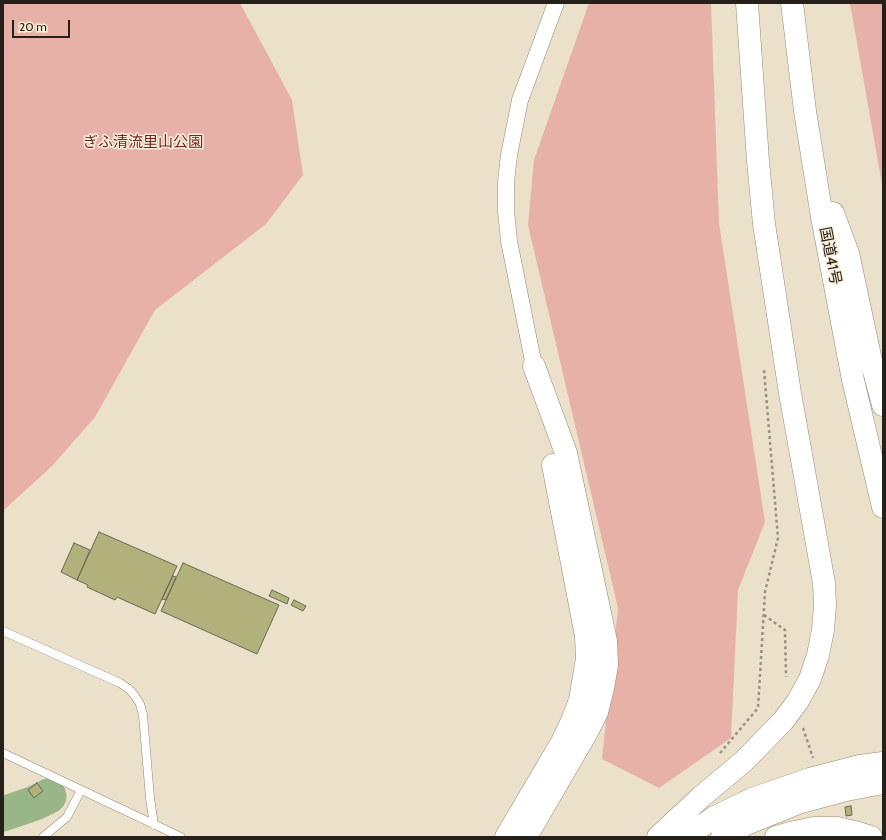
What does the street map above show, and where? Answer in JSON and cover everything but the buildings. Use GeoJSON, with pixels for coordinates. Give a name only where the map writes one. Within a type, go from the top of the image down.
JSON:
{"type":"FeatureCollection","features":[{"type":"Feature","properties":{"kind":"main road"},"geometry":{"type":"LineString","coordinates":[[658,837],[700,797],[744,761],[783,721],[798,701],[810,679],[818,654],[823,630],[825,605],[824,583],[790,393],[764,224],[747,3]]}},
{"type":"Feature","properties":{"kind":"main road","name":"国道41号"},"geometry":{"type":"LineString","coordinates":[[792,3],[822,217],[853,380],[883,507]]}},
{"type":"Feature","properties":{"kind":"main road","name":"国道41号"},"geometry":{"type":"LineString","coordinates":[[802,3],[815,108],[832,214],[870,406],[883,463]]}},
{"type":"Feature","properties":{"kind":"main road"},"geometry":{"type":"LineString","coordinates":[[832,214],[848,252],[870,356],[883,405]]}},
{"type":"Feature","properties":{"kind":"main road"},"geometry":{"type":"LineString","coordinates":[[506,837],[562,742],[572,721],[580,700],[588,658],[586,636],[534,366]]}},
{"type":"Feature","properties":{"kind":"main road"},"geometry":{"type":"LineString","coordinates":[[526,837],[588,732],[597,712],[607,665],[606,640],[566,453],[534,366]]}},
{"type":"Feature","properties":{"kind":"main road"},"geometry":{"type":"LineString","coordinates":[[685,837],[715,817],[752,799],[810,779],[860,766],[883,763]]}},
{"type":"Feature","properties":{"kind":"main road"},"geometry":{"type":"LineString","coordinates":[[722,837],[746,824],[798,803],[846,790],[883,783]]}},
{"type":"Feature","properties":{"kind":"main road"},"geometry":{"type":"LineString","coordinates":[[776,837],[790,832],[814,828],[837,828],[858,832],[871,837]]}},
{"type":"Feature","properties":{"kind":"street"},"geometry":{"type":"LineString","coordinates":[[534,366],[509,241],[506,211],[506,182],[508,155],[520,100],[556,3]]}},
{"type":"Feature","properties":{"kind":"lane"},"geometry":{"type":"LineString","coordinates":[[3,630],[120,683],[135,696],[140,704],[143,715],[150,798],[154,824]]}},
{"type":"Feature","properties":{"kind":"lane"},"geometry":{"type":"LineString","coordinates":[[3,753],[181,837]]}},
{"type":"Feature","properties":{"kind":"lane"},"geometry":{"type":"LineString","coordinates":[[43,837],[67,817],[81,790]]}},
{"type":"Feature","properties":{"kind":"path"},"geometry":{"type":"LineString","coordinates":[[719,753],[758,708],[765,592],[778,538],[763,362]]}},
{"type":"Feature","properties":{"kind":"path"},"geometry":{"type":"LineString","coordinates":[[764,614],[785,630],[786,680]]}},
{"type":"Feature","properties":{"kind":"path"},"geometry":{"type":"LineString","coordinates":[[802,725],[815,765]]}},
{"type":"Feature","properties":{"kind":"green space","name":"ぎふ清流里山公園"},"geometry":{"type":"Polygon","coordinates":[[[3,3],[240,3],[292,100],[303,175],[266,224],[155,310],[95,417],[53,465],[3,511],[3,3]]]}},
{"type":"Feature","properties":{"kind":"green space"},"geometry":{"type":"Polygon","coordinates":[[[589,3],[711,3],[719,223],[765,522],[738,590],[731,738],[659,788],[602,759],[618,608],[528,225],[534,160],[589,3]]]}},
{"type":"Feature","properties":{"kind":"green space"},"geometry":{"type":"Polygon","coordinates":[[[850,3],[883,3],[883,190],[850,3]]]}},
{"type":"Feature","properties":{"kind":"waterway"},"geometry":{"type":"LineString","coordinates":[[3,814],[35,803],[49,796]]}}]}
